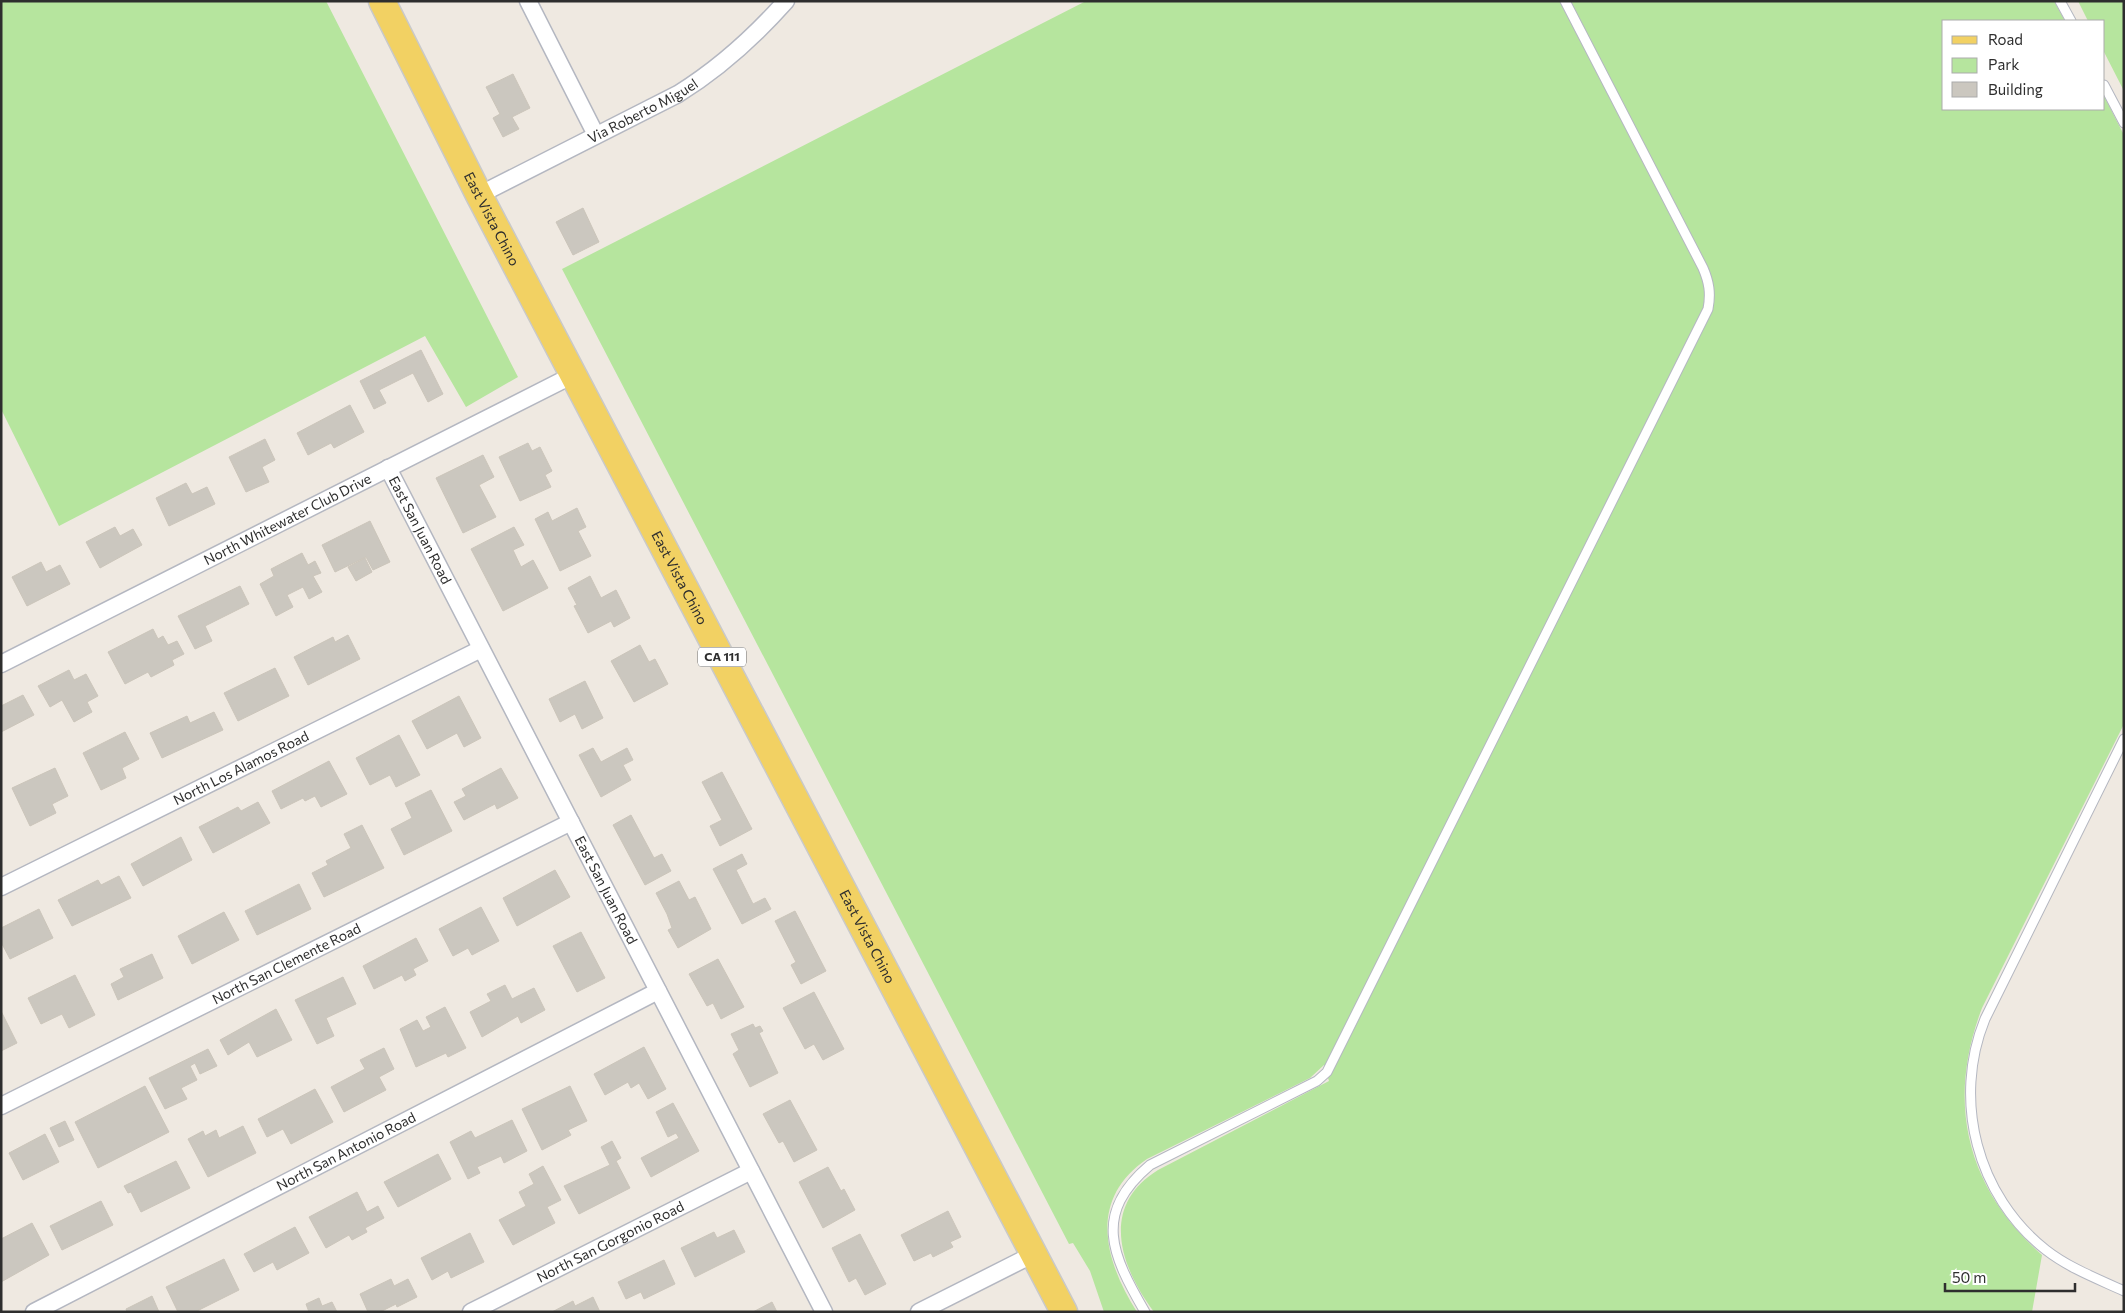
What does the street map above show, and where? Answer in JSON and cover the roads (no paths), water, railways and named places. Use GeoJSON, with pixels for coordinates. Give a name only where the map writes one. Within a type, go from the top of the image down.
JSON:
{"type":"FeatureCollection","features":[{"type":"Feature","properties":{"kind":"main road","name":"East Vista Chino"},"geometry":{"type":"LineString","coordinates":[[382,1],[479,196],[575,374],[1064,1312]]}},
{"type":"Feature","properties":{"kind":"street"},"geometry":{"type":"LineString","coordinates":[[528,1],[596,136]]}},
{"type":"Feature","properties":{"kind":"street","name":"Via Roberto Miguel"},"geometry":{"type":"LineString","coordinates":[[479,196],[678,94],[706,76],[758,33],[786,1]]}},
{"type":"Feature","properties":{"kind":"street","name":"North Whitewater Club Drive"},"geometry":{"type":"LineString","coordinates":[[1,664],[575,374]]}},
{"type":"Feature","properties":{"kind":"street","name":"East San Juan Road"},"geometry":{"type":"LineString","coordinates":[[388,468],[824,1312]]}},
{"type":"Feature","properties":{"kind":"street","name":"North Los Alamos Road"},"geometry":{"type":"LineString","coordinates":[[1,887],[481,649]]}},
{"type":"Feature","properties":{"kind":"street","name":"North San Clemente Road"},"geometry":{"type":"LineString","coordinates":[[1,1106],[571,822]]}},
{"type":"Feature","properties":{"kind":"street","name":"North San Antonio Road"},"geometry":{"type":"LineString","coordinates":[[34,1312],[658,991]]}},
{"type":"Feature","properties":{"kind":"street","name":"North San Gorgonio Road"},"geometry":{"type":"LineString","coordinates":[[470,1312],[751,1171]]}},
{"type":"Feature","properties":{"kind":"street"},"geometry":{"type":"LineString","coordinates":[[919,1312],[1034,1254]]}},
{"type":"Feature","properties":{"kind":"lane"},"geometry":{"type":"LineString","coordinates":[[1145,1312],[1124,1274],[1114,1245],[1112,1232],[1116,1212],[1123,1195],[1134,1179],[1150,1165],[1317,1081],[1327,1072],[1708,309],[1711,296],[1702,268],[1565,1]]}},
{"type":"Feature","properties":{"kind":"lane"},"geometry":{"type":"LineString","coordinates":[[2060,1],[2070,20]]}},
{"type":"Feature","properties":{"kind":"lane"},"geometry":{"type":"LineString","coordinates":[[2105,87],[2124,123]]}},
{"type":"Feature","properties":{"kind":"lane"},"geometry":{"type":"LineString","coordinates":[[2124,740],[1985,1019],[1973,1059],[1970,1104],[1975,1139],[1980,1156],[1993,1186],[2015,1219],[2036,1242],[2054,1256],[2124,1292]]}}]}
